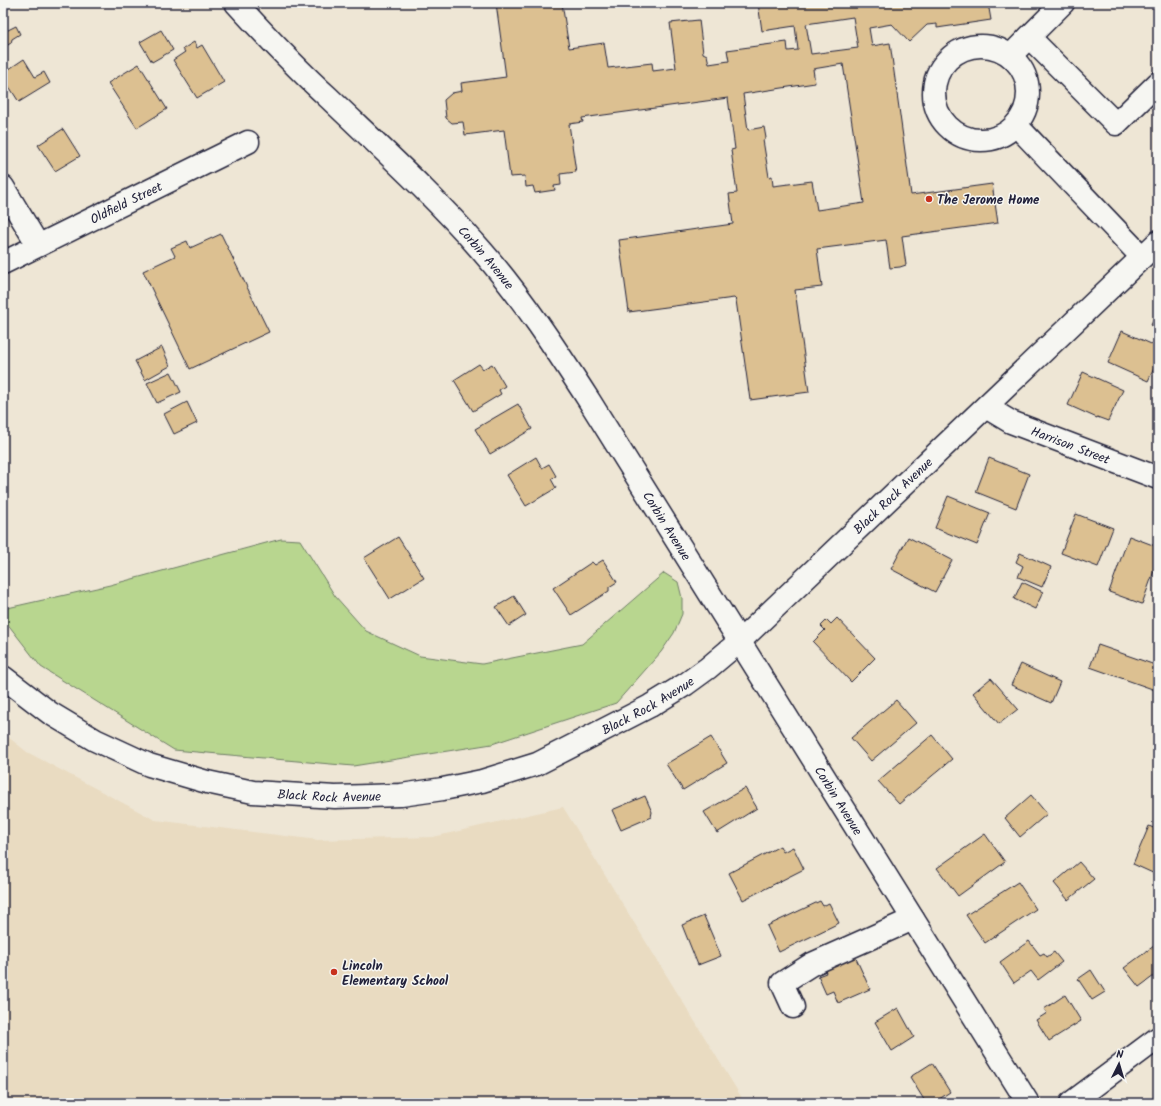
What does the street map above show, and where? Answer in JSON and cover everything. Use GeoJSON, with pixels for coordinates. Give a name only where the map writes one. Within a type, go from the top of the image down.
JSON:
{"type":"FeatureCollection","features":[{"type":"Feature","properties":{"kind":"street","name":"Corbin Avenue"},"geometry":{"type":"LineString","coordinates":[[236,3],[286,57],[448,214],[509,284],[562,358],[1028,1103]]}},
{"type":"Feature","properties":{"kind":"street"},"geometry":{"type":"LineString","coordinates":[[1010,55],[1063,3]]}},
{"type":"Feature","properties":{"kind":"street"},"geometry":{"type":"LineString","coordinates":[[1029,37],[1116,124],[1158,83]]}},
{"type":"Feature","properties":{"kind":"street"},"geometry":{"type":"LineString","coordinates":[[981,46],[996,48],[1010,55],[1021,67],[1027,81],[1028,89],[1028,97],[1024,112],[1016,125],[1004,134],[996,137],[989,139],[974,139],[959,134],[947,125],[938,112],[934,97],[935,82],[941,68],[952,56],[965,49],[981,46]]}},
{"type":"Feature","properties":{"kind":"street"},"geometry":{"type":"LineString","coordinates":[[1016,125],[1142,257]]}},
{"type":"Feature","properties":{"kind":"street","name":"Oldfield Street"},"geometry":{"type":"LineString","coordinates":[[3,263],[248,142]]}},
{"type":"Feature","properties":{"kind":"street"},"geometry":{"type":"LineString","coordinates":[[3,187],[38,245]]}},
{"type":"Feature","properties":{"kind":"street","name":"Black Rock Avenue"},"geometry":{"type":"LineString","coordinates":[[3,677],[50,713],[95,740],[149,765],[207,782],[253,792],[335,797],[401,795],[443,789],[482,781],[537,764],[618,723],[662,698],[708,668],[740,641],[1158,242]]}},
{"type":"Feature","properties":{"kind":"street","name":"Harrison Street"},"geometry":{"type":"LineString","coordinates":[[986,407],[1011,422],[1158,478]]}},
{"type":"Feature","properties":{"kind":"street"},"geometry":{"type":"LineString","coordinates":[[793,1007],[782,983],[812,964],[913,919]]}},
{"type":"Feature","properties":{"kind":"street"},"geometry":{"type":"LineString","coordinates":[[1072,1103],[1158,1038]]}},
{"type":"Feature","properties":{"kind":"shaded area","name":"Lincoln Elementary School"},"geometry":{"type":"Polygon","coordinates":[[[3,733],[27,752],[155,820],[318,840],[433,837],[563,807],[745,1103],[3,1103],[3,733]]]}},
{"type":"Feature","properties":{"kind":"green space"},"geometry":{"type":"Polygon","coordinates":[[[281,539],[300,540],[335,596],[366,631],[420,656],[482,664],[582,644],[664,573],[678,582],[682,598],[682,614],[674,633],[661,652],[616,703],[492,744],[353,766],[174,750],[41,667],[3,618],[3,609],[110,585],[281,539]]]}},
{"type":"Feature","properties":{"kind":"building","name":"The Jerome Home"},"geometry":{"type":"Polygon","coordinates":[[[496,3],[562,3],[569,48],[604,43],[608,68],[652,63],[653,71],[676,68],[670,23],[699,20],[703,53],[707,55],[709,64],[729,61],[727,50],[787,42],[788,51],[798,50],[795,26],[762,31],[758,3],[988,3],[991,20],[937,28],[937,24],[927,25],[909,42],[892,24],[869,28],[872,46],[890,43],[911,195],[992,184],[998,223],[902,236],[906,265],[900,267],[890,268],[886,240],[817,249],[822,287],[795,290],[809,392],[750,400],[736,300],[734,298],[629,312],[619,240],[733,224],[729,194],[737,193],[731,150],[735,149],[728,98],[582,118],[583,122],[569,124],[576,172],[560,174],[561,185],[554,186],[555,190],[535,193],[533,186],[526,187],[525,176],[510,177],[504,130],[465,135],[463,122],[452,123],[446,118],[444,100],[452,93],[462,91],[461,83],[506,77],[496,3]],[[853,17],[806,24],[811,54],[858,48],[853,17]],[[843,64],[813,69],[815,83],[743,94],[748,130],[764,127],[766,138],[763,140],[769,177],[772,176],[773,186],[812,181],[817,210],[864,203],[843,64]]]}},
{"type":"Feature","properties":{"kind":"building"},"geometry":{"type":"Polygon","coordinates":[[[3,26],[6,31],[16,26],[20,34],[12,39],[11,43],[3,48],[3,26]]]}},
{"type":"Feature","properties":{"kind":"building"},"geometry":{"type":"Polygon","coordinates":[[[161,30],[173,50],[152,62],[140,42],[161,30]]]}},
{"type":"Feature","properties":{"kind":"building"},"geometry":{"type":"Polygon","coordinates":[[[194,42],[197,48],[202,45],[224,82],[197,98],[173,60],[185,52],[183,49],[194,42]]]}},
{"type":"Feature","properties":{"kind":"building"},"geometry":{"type":"Polygon","coordinates":[[[24,59],[35,77],[44,72],[50,83],[19,102],[3,77],[3,73],[24,59]]]}},
{"type":"Feature","properties":{"kind":"building"},"geometry":{"type":"Polygon","coordinates":[[[139,64],[167,109],[137,128],[108,83],[139,64]]]}},
{"type":"Feature","properties":{"kind":"building"},"geometry":{"type":"Polygon","coordinates":[[[63,129],[80,156],[55,171],[38,145],[63,129]]]}},
{"type":"Feature","properties":{"kind":"building"},"geometry":{"type":"Polygon","coordinates":[[[221,234],[269,332],[190,369],[143,271],[175,256],[171,248],[187,241],[190,248],[221,234]]]}},
{"type":"Feature","properties":{"kind":"building"},"geometry":{"type":"Polygon","coordinates":[[[1158,311],[1158,328],[1151,325],[1158,311]]]}},
{"type":"Feature","properties":{"kind":"building"},"geometry":{"type":"Polygon","coordinates":[[[1122,331],[1158,347],[1158,360],[1148,381],[1108,363],[1122,331]]]}},
{"type":"Feature","properties":{"kind":"building"},"geometry":{"type":"Polygon","coordinates":[[[162,347],[170,366],[145,380],[135,361],[162,347]]]}},
{"type":"Feature","properties":{"kind":"building"},"geometry":{"type":"Polygon","coordinates":[[[479,364],[483,369],[492,364],[505,386],[499,390],[501,394],[473,411],[454,380],[479,364]]]}},
{"type":"Feature","properties":{"kind":"building"},"geometry":{"type":"Polygon","coordinates":[[[171,372],[181,392],[157,403],[147,383],[171,372]]]}},
{"type":"Feature","properties":{"kind":"building"},"geometry":{"type":"Polygon","coordinates":[[[1083,372],[1123,390],[1108,421],[1097,418],[1068,405],[1083,372]]]}},
{"type":"Feature","properties":{"kind":"building"},"geometry":{"type":"Polygon","coordinates":[[[187,402],[197,423],[174,434],[164,414],[187,402]]]}},
{"type":"Feature","properties":{"kind":"building"},"geometry":{"type":"Polygon","coordinates":[[[518,404],[532,429],[490,454],[475,429],[518,404]]]}},
{"type":"Feature","properties":{"kind":"building"},"geometry":{"type":"Polygon","coordinates":[[[536,457],[542,468],[549,464],[556,476],[551,479],[556,488],[526,506],[507,475],[536,457]]]}},
{"type":"Feature","properties":{"kind":"building"},"geometry":{"type":"Polygon","coordinates":[[[989,458],[1029,474],[1016,508],[976,492],[989,458]]]}},
{"type":"Feature","properties":{"kind":"building"},"geometry":{"type":"Polygon","coordinates":[[[948,496],[990,513],[977,545],[935,528],[948,496]]]}},
{"type":"Feature","properties":{"kind":"building"},"geometry":{"type":"Polygon","coordinates":[[[1076,514],[1113,528],[1098,567],[1061,553],[1076,514]]]}},
{"type":"Feature","properties":{"kind":"building"},"geometry":{"type":"Polygon","coordinates":[[[1129,536],[1158,547],[1158,560],[1142,604],[1109,592],[1129,536]]]}},
{"type":"Feature","properties":{"kind":"building"},"geometry":{"type":"Polygon","coordinates":[[[398,537],[424,578],[390,599],[364,558],[398,537]]]}},
{"type":"Feature","properties":{"kind":"building"},"geometry":{"type":"Polygon","coordinates":[[[908,537],[952,560],[935,592],[891,569],[908,537]]]}},
{"type":"Feature","properties":{"kind":"building"},"geometry":{"type":"Polygon","coordinates":[[[1020,553],[1051,567],[1042,587],[1018,577],[1023,566],[1016,562],[1020,553]]]}},
{"type":"Feature","properties":{"kind":"building"},"geometry":{"type":"Polygon","coordinates":[[[603,560],[617,582],[609,587],[609,591],[571,615],[553,588],[592,562],[595,565],[603,560]]]}},
{"type":"Feature","properties":{"kind":"building"},"geometry":{"type":"Polygon","coordinates":[[[1022,582],[1043,592],[1035,609],[1014,599],[1022,582]]]}},
{"type":"Feature","properties":{"kind":"building"},"geometry":{"type":"Polygon","coordinates":[[[514,596],[526,615],[509,626],[496,607],[514,596]]]}},
{"type":"Feature","properties":{"kind":"building"},"geometry":{"type":"Polygon","coordinates":[[[837,618],[875,658],[851,682],[813,642],[825,630],[821,626],[827,620],[831,624],[837,618]]]}},
{"type":"Feature","properties":{"kind":"building"},"geometry":{"type":"Polygon","coordinates":[[[1098,645],[1158,666],[1158,691],[1090,667],[1098,645]]]}},
{"type":"Feature","properties":{"kind":"building"},"geometry":{"type":"Polygon","coordinates":[[[1021,664],[1060,682],[1051,703],[1011,685],[1021,664]]]}},
{"type":"Feature","properties":{"kind":"building"},"geometry":{"type":"Polygon","coordinates":[[[991,678],[1018,709],[999,724],[973,693],[991,678]]]}},
{"type":"Feature","properties":{"kind":"building"},"geometry":{"type":"Polygon","coordinates":[[[896,700],[916,723],[871,761],[851,738],[896,700]]]}},
{"type":"Feature","properties":{"kind":"building"},"geometry":{"type":"Polygon","coordinates":[[[932,735],[952,759],[899,804],[878,781],[932,735]]]}},
{"type":"Feature","properties":{"kind":"building"},"geometry":{"type":"Polygon","coordinates":[[[711,737],[727,763],[683,790],[666,764],[711,737]]]}},
{"type":"Feature","properties":{"kind":"building"},"geometry":{"type":"Polygon","coordinates":[[[745,788],[757,808],[717,833],[704,812],[745,788]]]}},
{"type":"Feature","properties":{"kind":"building"},"geometry":{"type":"Polygon","coordinates":[[[1031,795],[1047,814],[1020,837],[1005,818],[1031,795]]]}},
{"type":"Feature","properties":{"kind":"building"},"geometry":{"type":"Polygon","coordinates":[[[645,796],[652,812],[651,817],[621,830],[612,810],[645,796]]]}},
{"type":"Feature","properties":{"kind":"building"},"geometry":{"type":"Polygon","coordinates":[[[1149,826],[1158,830],[1158,867],[1155,874],[1133,864],[1149,826]]]}},
{"type":"Feature","properties":{"kind":"building"},"geometry":{"type":"Polygon","coordinates":[[[985,834],[1005,862],[958,896],[937,868],[985,834]]]}},
{"type":"Feature","properties":{"kind":"building"},"geometry":{"type":"Polygon","coordinates":[[[780,846],[783,852],[793,847],[804,869],[743,900],[729,873],[780,846]]]}},
{"type":"Feature","properties":{"kind":"building"},"geometry":{"type":"Polygon","coordinates":[[[1079,862],[1094,879],[1068,900],[1054,883],[1079,862]]]}},
{"type":"Feature","properties":{"kind":"building"},"geometry":{"type":"Polygon","coordinates":[[[1018,882],[1036,909],[985,943],[966,915],[1018,882]]]}},
{"type":"Feature","properties":{"kind":"building"},"geometry":{"type":"Polygon","coordinates":[[[820,901],[823,906],[829,903],[839,923],[779,952],[767,926],[820,901]]]}},
{"type":"Feature","properties":{"kind":"building"},"geometry":{"type":"Polygon","coordinates":[[[704,916],[721,956],[698,965],[682,925],[704,916]]]}},
{"type":"Feature","properties":{"kind":"building"},"geometry":{"type":"Polygon","coordinates":[[[1029,941],[1040,955],[1044,953],[1047,957],[1054,952],[1062,962],[1038,980],[1031,971],[1014,983],[1000,962],[1029,941]]]}},
{"type":"Feature","properties":{"kind":"building"},"geometry":{"type":"Polygon","coordinates":[[[1158,943],[1158,973],[1139,987],[1124,968],[1158,943]]]}},
{"type":"Feature","properties":{"kind":"building"},"geometry":{"type":"Polygon","coordinates":[[[854,954],[870,989],[838,1003],[833,991],[826,994],[818,976],[826,973],[823,967],[854,954]]]}},
{"type":"Feature","properties":{"kind":"building"},"geometry":{"type":"Polygon","coordinates":[[[1091,970],[1105,992],[1092,1000],[1078,979],[1091,970]]]}},
{"type":"Feature","properties":{"kind":"building"},"geometry":{"type":"Polygon","coordinates":[[[1065,995],[1081,1021],[1049,1041],[1036,1020],[1047,1013],[1044,1009],[1065,995]]]}},
{"type":"Feature","properties":{"kind":"building"},"geometry":{"type":"Polygon","coordinates":[[[898,1008],[914,1037],[892,1051],[875,1022],[898,1008]]]}},
{"type":"Feature","properties":{"kind":"building"},"geometry":{"type":"Polygon","coordinates":[[[932,1063],[950,1092],[933,1103],[926,1103],[910,1077],[932,1063]]]}},
{"type":"Feature","properties":{"kind":"place","name":"The Jerome Home"},"geometry":{"type":"Point","coordinates":[929,199]}},
{"type":"Feature","properties":{"kind":"place","name":"Lincoln Elementary School"},"geometry":{"type":"Point","coordinates":[334,972]}}]}
